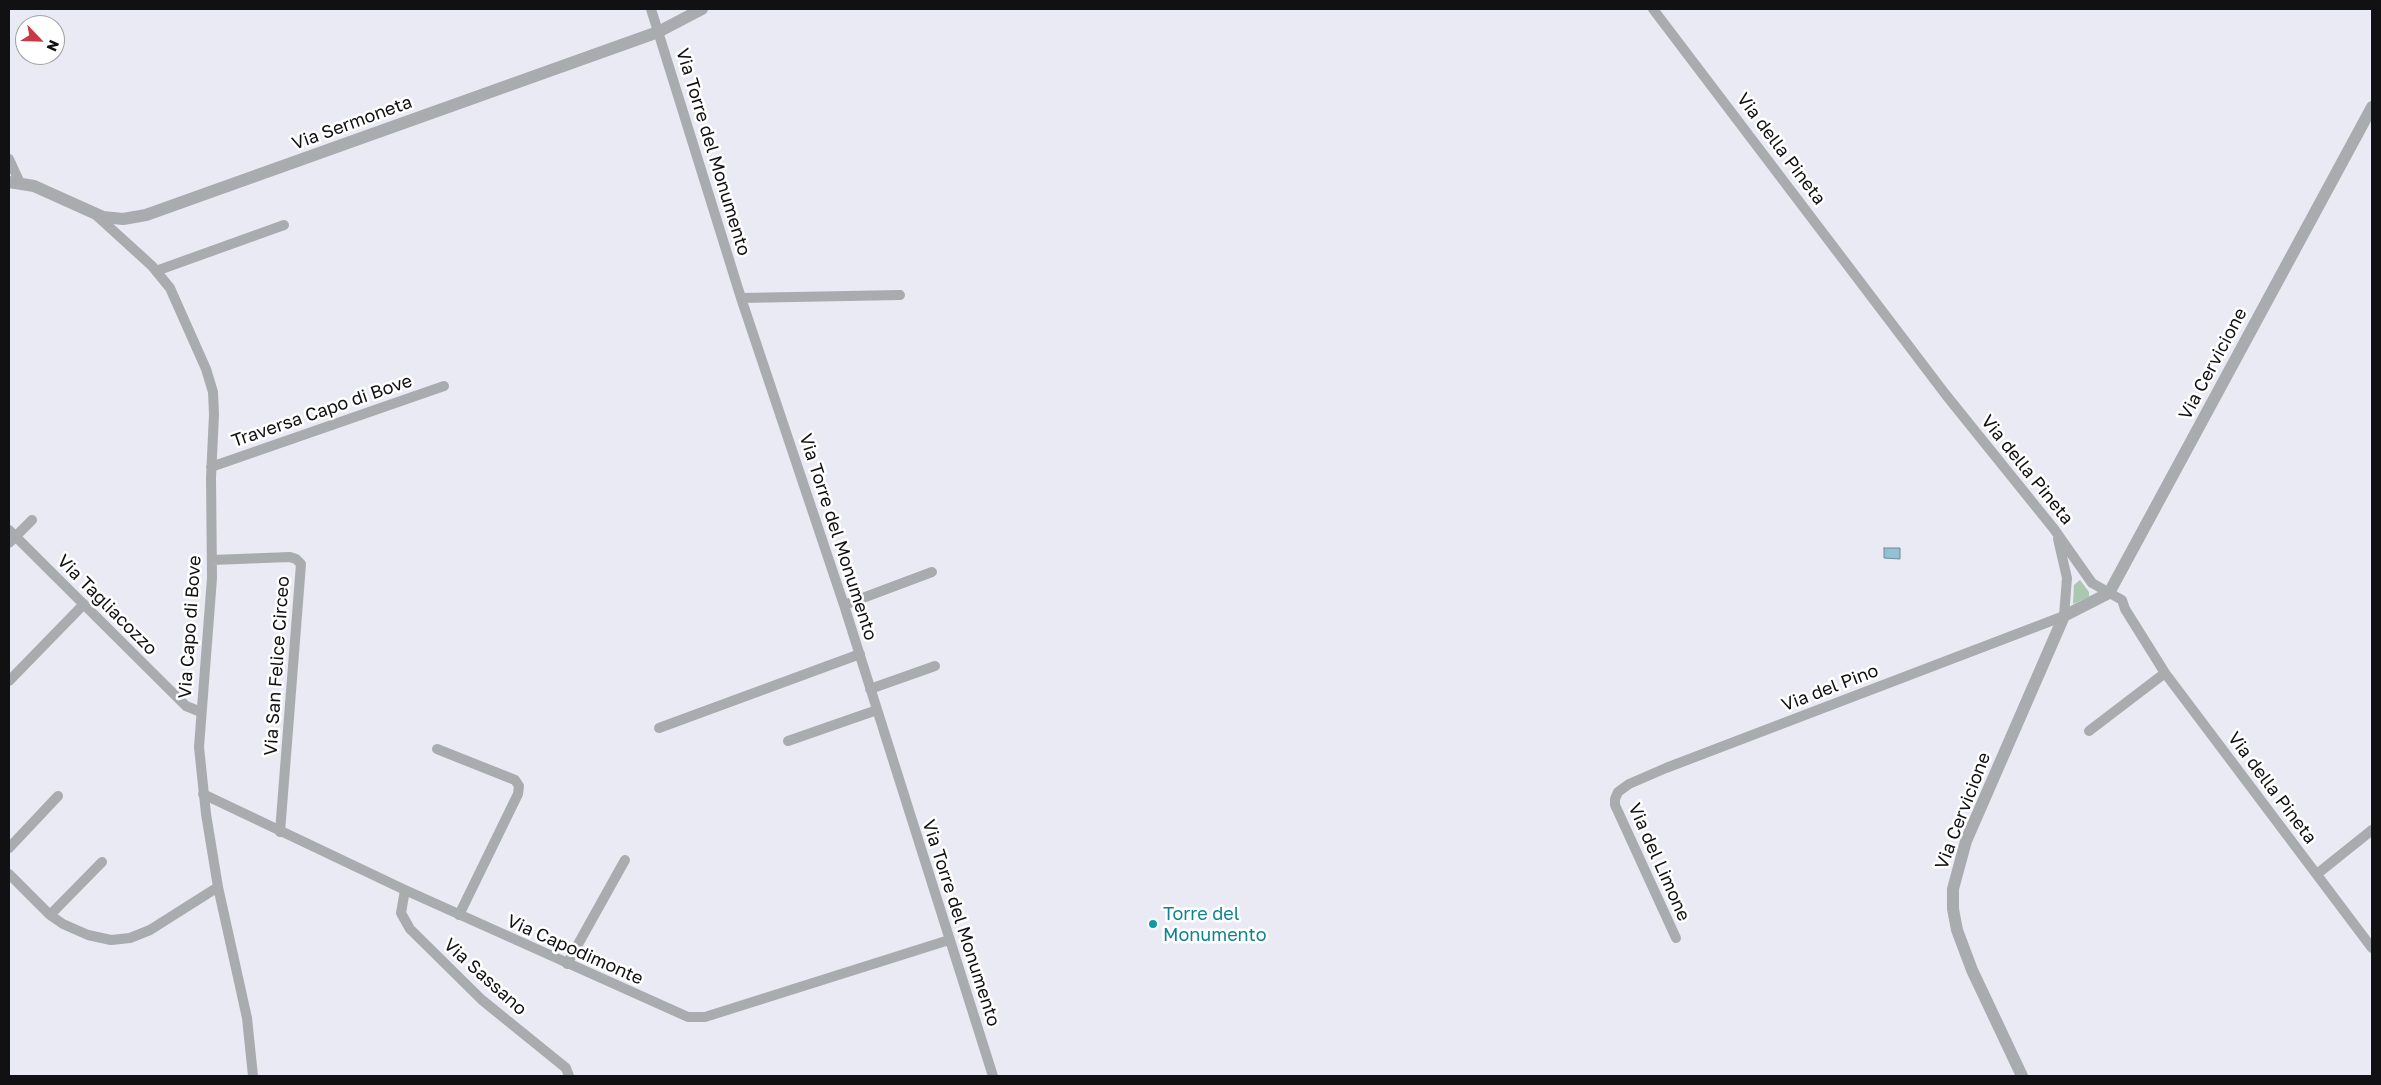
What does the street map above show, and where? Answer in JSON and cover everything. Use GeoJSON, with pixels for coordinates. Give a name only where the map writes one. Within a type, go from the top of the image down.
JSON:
{"type":"FeatureCollection","features":[{"type":"Feature","properties":{"kind":"street","name":"Via Torre del Monumento"},"geometry":{"type":"LineString","coordinates":[[651,9],[741,298],[844,604],[993,1076]]}},
{"type":"Feature","properties":{"kind":"street","name":"Via Sermoneta"},"geometry":{"type":"LineString","coordinates":[[14,182],[40,188],[96,215],[123,218],[159,211],[658,32],[702,9]]}},
{"type":"Feature","properties":{"kind":"street","name":"Via della Pineta"},"geometry":{"type":"LineString","coordinates":[[1654,9],[1946,395],[2054,529],[2092,583],[2122,600],[2125,609],[2165,673],[2372,948]]}},
{"type":"Feature","properties":{"kind":"street","name":"Via Cervicione"},"geometry":{"type":"LineString","coordinates":[[2109,593],[2372,107]]}},
{"type":"Feature","properties":{"kind":"street"},"geometry":{"type":"LineString","coordinates":[[9,159],[14,182]]}},
{"type":"Feature","properties":{"kind":"street","name":"Via Capo di Bove"},"geometry":{"type":"LineString","coordinates":[[96,215],[156,270],[176,297],[209,376],[214,407],[211,467],[212,560],[199,740],[203,794],[218,887],[247,1018],[252,1076]]}},
{"type":"Feature","properties":{"kind":"street"},"geometry":{"type":"LineString","coordinates":[[156,270],[284,225]]}},
{"type":"Feature","properties":{"kind":"street"},"geometry":{"type":"LineString","coordinates":[[741,298],[900,296]]}},
{"type":"Feature","properties":{"kind":"street","name":"Traversa Capo di Bove"},"geometry":{"type":"LineString","coordinates":[[211,467],[444,386]]}},
{"type":"Feature","properties":{"kind":"street","name":"Via Tagliacozzo"},"geometry":{"type":"LineString","coordinates":[[32,520],[11,537],[84,604],[186,706],[201,712]]}},
{"type":"Feature","properties":{"kind":"street","name":"Via Cervicione"},"geometry":{"type":"LineString","coordinates":[[2022,1076],[1962,945],[1954,914],[1952,893],[1956,872],[1970,828],[2064,616],[2066,572],[2054,529]]}},
{"type":"Feature","properties":{"kind":"street","name":"Via San Felice Circeo"},"geometry":{"type":"LineString","coordinates":[[212,560],[290,557],[296,559],[301,564],[280,832]]}},
{"type":"Feature","properties":{"kind":"street"},"geometry":{"type":"LineString","coordinates":[[844,604],[932,572]]}},
{"type":"Feature","properties":{"kind":"street"},"geometry":{"type":"LineString","coordinates":[[2064,616],[2109,593]]}},
{"type":"Feature","properties":{"kind":"street"},"geometry":{"type":"LineString","coordinates":[[9,681],[84,604]]}},
{"type":"Feature","properties":{"kind":"street","name":"Via del Pino"},"geometry":{"type":"LineString","coordinates":[[1614,799],[1626,786],[1666,768],[2064,616]]}},
{"type":"Feature","properties":{"kind":"street"},"geometry":{"type":"LineString","coordinates":[[659,728],[860,654]]}},
{"type":"Feature","properties":{"kind":"street"},"geometry":{"type":"LineString","coordinates":[[870,689],[935,666]]}},
{"type":"Feature","properties":{"kind":"street"},"geometry":{"type":"LineString","coordinates":[[2089,731],[2165,673]]}},
{"type":"Feature","properties":{"kind":"street"},"geometry":{"type":"LineString","coordinates":[[788,742],[877,710]]}},
{"type":"Feature","properties":{"kind":"street"},"geometry":{"type":"LineString","coordinates":[[437,749],[514,780],[519,786],[518,794],[459,915]]}},
{"type":"Feature","properties":{"kind":"street","name":"Via Capodimonte"},"geometry":{"type":"LineString","coordinates":[[203,794],[280,832],[566,964],[673,1012],[698,1018],[949,940]]}},
{"type":"Feature","properties":{"kind":"street"},"geometry":{"type":"LineString","coordinates":[[9,848],[58,796]]}},
{"type":"Feature","properties":{"kind":"street","name":"Via del Limone"},"geometry":{"type":"LineString","coordinates":[[1614,799],[1676,938]]}},
{"type":"Feature","properties":{"kind":"street"},"geometry":{"type":"LineString","coordinates":[[2317,874],[2372,830]]}},
{"type":"Feature","properties":{"kind":"street"},"geometry":{"type":"LineString","coordinates":[[566,964],[624,860]]}},
{"type":"Feature","properties":{"kind":"street"},"geometry":{"type":"LineString","coordinates":[[50,915],[102,862]]}},
{"type":"Feature","properties":{"kind":"street"},"geometry":{"type":"LineString","coordinates":[[9,874],[50,915],[68,927],[88,935],[106,939],[126,939],[164,923],[218,887]]}},
{"type":"Feature","properties":{"kind":"street","name":"Via Sassano"},"geometry":{"type":"LineString","coordinates":[[405,890],[401,913],[410,929],[477,996],[566,1068],[569,1076]]}},
{"type":"Feature","properties":{"kind":"green space"},"geometry":{"type":"Polygon","coordinates":[[[2080,580],[2089,592],[2089,597],[2073,604],[2074,585],[2080,580]]]}},
{"type":"Feature","properties":{"kind":"water"},"geometry":{"type":"Polygon","coordinates":[[[1884,548],[1900,548],[1900,559],[1884,558],[1884,548]]]}},
{"type":"Feature","properties":{"kind":"place","name":"Torre del Monumento"},"geometry":{"type":"Point","coordinates":[1153,924]}}]}
